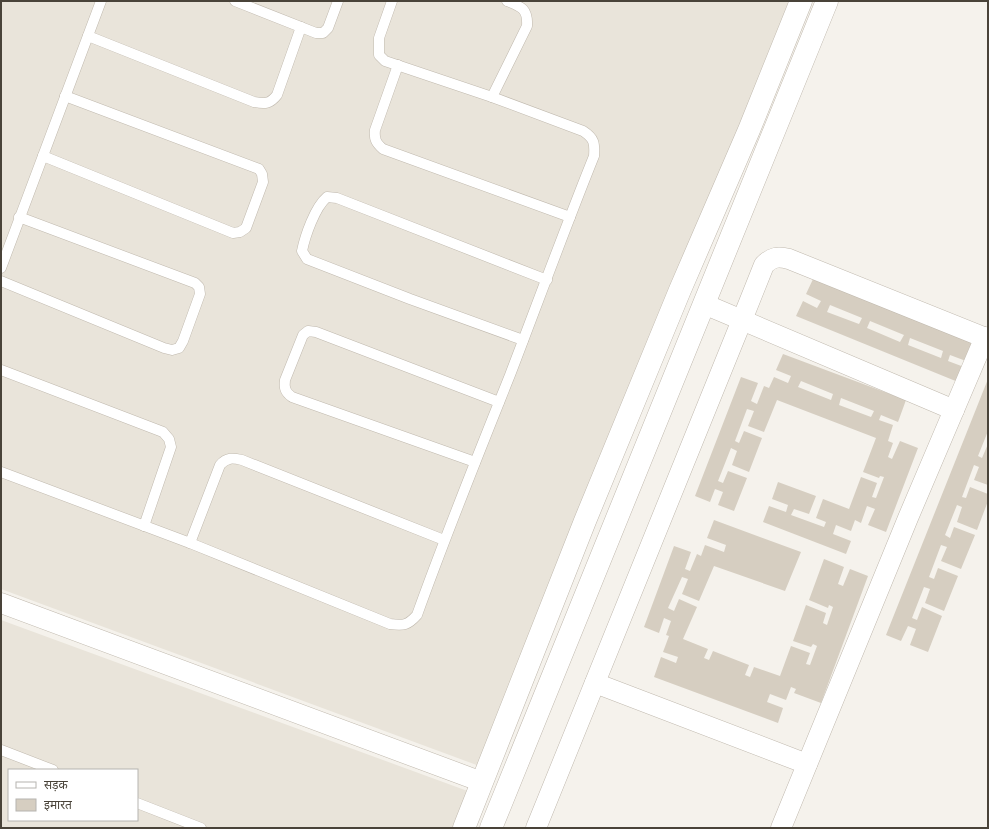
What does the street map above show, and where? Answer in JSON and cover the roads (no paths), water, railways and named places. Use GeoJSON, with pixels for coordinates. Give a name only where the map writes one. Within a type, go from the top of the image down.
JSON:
{"type":"FeatureCollection","features":[{"type":"Feature","properties":{"kind":"street"},"geometry":{"type":"LineString","coordinates":[[464,828],[588,514],[680,290],[749,130],[801,1]]}},
{"type":"Feature","properties":{"kind":"street"},"geometry":{"type":"LineString","coordinates":[[491,828],[827,1]]}},
{"type":"Feature","properties":{"kind":"street"},"geometry":{"type":"LineString","coordinates":[[536,828],[764,264],[770,258],[779,257],[789,259],[986,338],[954,410],[781,828]]}},
{"type":"Feature","properties":{"kind":"street"},"geometry":{"type":"LineString","coordinates":[[704,304],[954,410]]}},
{"type":"Feature","properties":{"kind":"street"},"geometry":{"type":"LineString","coordinates":[[1,603],[482,782]]}},
{"type":"Feature","properties":{"kind":"street"},"geometry":{"type":"LineString","coordinates":[[595,683],[807,764]]}},
{"type":"Feature","properties":{"kind":"lane"},"geometry":{"type":"LineString","coordinates":[[1,268],[101,1]]}},
{"type":"Feature","properties":{"kind":"lane"},"geometry":{"type":"LineString","coordinates":[[235,1],[316,33],[323,33],[328,28],[338,1]]}},
{"type":"Feature","properties":{"kind":"lane"},"geometry":{"type":"LineString","coordinates":[[1,472],[144,526],[390,624],[401,626],[410,623],[417,615],[444,540],[547,280],[594,156],[595,146],[591,136],[583,131],[492,97],[385,61],[379,55],[379,38],[392,1]]}},
{"type":"Feature","properties":{"kind":"lane"},"geometry":{"type":"LineString","coordinates":[[492,97],[527,26],[527,17],[524,10],[518,5],[507,1]]}},
{"type":"Feature","properties":{"kind":"lane"},"geometry":{"type":"LineString","coordinates":[[88,36],[254,102],[264,104],[271,102],[277,95],[301,27]]}},
{"type":"Feature","properties":{"kind":"lane"},"geometry":{"type":"LineString","coordinates":[[398,65],[375,130],[374,138],[377,144],[383,149],[570,217]]}},
{"type":"Feature","properties":{"kind":"lane"},"geometry":{"type":"LineString","coordinates":[[43,156],[234,233],[240,232],[246,228],[263,182],[262,174],[258,169],[65,96]]}},
{"type":"Feature","properties":{"kind":"lane"},"geometry":{"type":"LineString","coordinates":[[524,340],[410,299],[307,258],[302,251],[303,244],[322,202],[327,197],[337,198],[547,280]]}},
{"type":"Feature","properties":{"kind":"lane"},"geometry":{"type":"LineString","coordinates":[[1,281],[172,350],[179,348],[183,341],[200,294],[199,288],[195,283],[20,217]]}},
{"type":"Feature","properties":{"kind":"lane"},"geometry":{"type":"LineString","coordinates":[[475,462],[292,397],[286,393],[284,387],[285,380],[303,335],[308,332],[316,332],[499,402]]}},
{"type":"Feature","properties":{"kind":"lane"},"geometry":{"type":"LineString","coordinates":[[1,370],[163,432],[169,439],[171,447],[144,526]]}},
{"type":"Feature","properties":{"kind":"lane"},"geometry":{"type":"LineString","coordinates":[[190,544],[220,465],[224,460],[232,458],[242,460],[444,540]]}},
{"type":"Feature","properties":{"kind":"lane"},"geometry":{"type":"LineString","coordinates":[[1,750],[50,769]]}},
{"type":"Feature","properties":{"kind":"lane"},"geometry":{"type":"LineString","coordinates":[[138,803],[201,828]]}}]}
